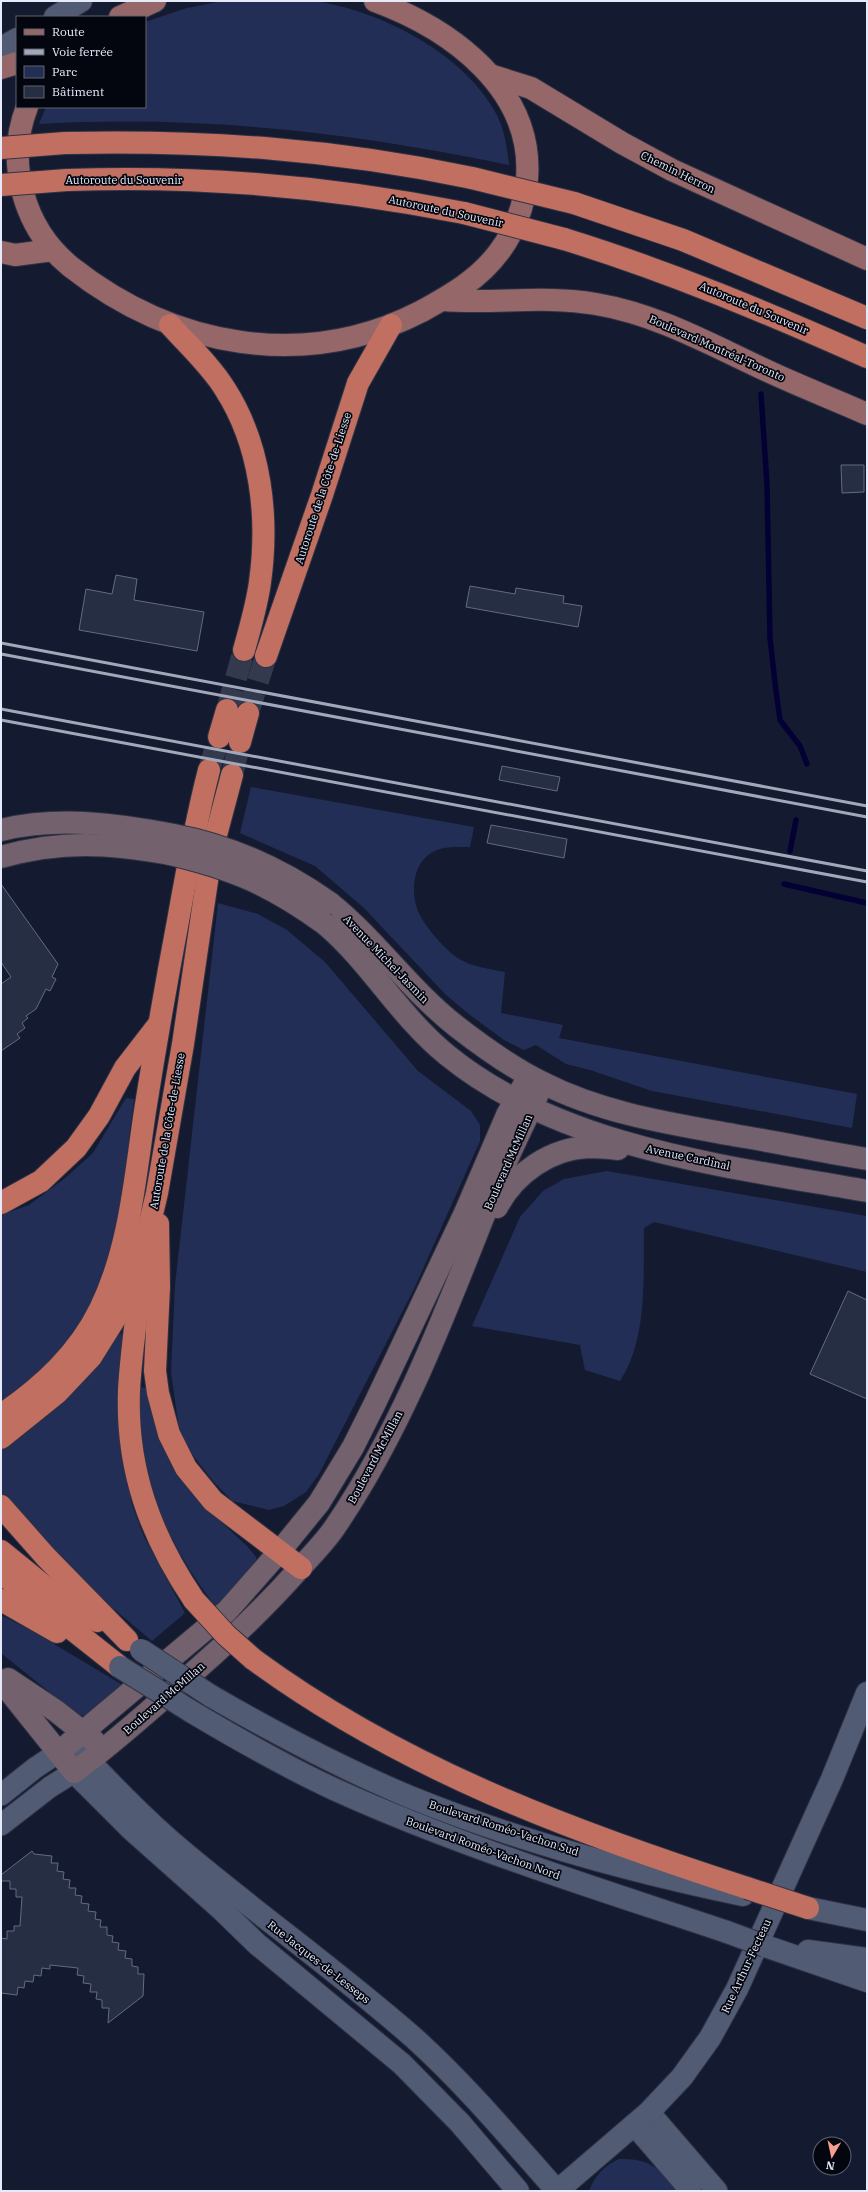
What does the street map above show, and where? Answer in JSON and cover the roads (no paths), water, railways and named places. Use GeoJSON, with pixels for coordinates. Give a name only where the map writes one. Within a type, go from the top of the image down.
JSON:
{"type":"FeatureCollection","features":[{"type":"Feature","properties":{"kind":"highway"},"geometry":{"type":"LineString","coordinates":[[1,148],[65,143],[179,142],[266,147],[388,162],[472,178],[574,203],[690,242],[867,318]]}},
{"type":"Feature","properties":{"kind":"highway","name":"Autoroute du Souvenir"},"geometry":{"type":"LineString","coordinates":[[1,185],[67,180],[156,179],[276,184],[386,198],[464,213],[564,239],[626,258],[695,284],[867,357]]}},
{"type":"Feature","properties":{"kind":"highway"},"geometry":{"type":"LineString","coordinates":[[170,325],[225,388],[238,411],[250,441],[262,511],[263,554],[258,596],[244,650]]}},
{"type":"Feature","properties":{"kind":"highway","name":"Autoroute de la Côte-de-Liesse"},"geometry":{"type":"LineString","coordinates":[[266,656],[322,495],[358,383],[391,325]]}},
{"type":"Feature","properties":{"kind":"highway"},"geometry":{"type":"LineString","coordinates":[[227,710],[230,740],[248,713]]}},
{"type":"Feature","properties":{"kind":"highway"},"geometry":{"type":"LineString","coordinates":[[1,1415],[42,1383],[67,1359],[86,1334],[108,1291],[125,1234],[191,844],[209,770]]}},
{"type":"Feature","properties":{"kind":"highway","name":"Autoroute de la Côte-de-Liesse"},"geometry":{"type":"LineString","coordinates":[[1,1438],[57,1393],[91,1357],[116,1317],[143,1252],[157,1193],[183,1044],[211,854],[232,775]]}},
{"type":"Feature","properties":{"kind":"highway"},"geometry":{"type":"LineString","coordinates":[[1,1203],[41,1181],[76,1148],[100,1116],[125,1068],[160,1023]]}},
{"type":"Feature","properties":{"kind":"highway"},"geometry":{"type":"LineString","coordinates":[[157,1193],[159,1287],[155,1372],[158,1393],[169,1434],[186,1468],[213,1501],[301,1568]]}},
{"type":"Feature","properties":{"kind":"highway"},"geometry":{"type":"LineString","coordinates":[[143,1252],[129,1388],[131,1451],[139,1490],[153,1526],[175,1570],[194,1600],[226,1634],[253,1659],[349,1723],[464,1782],[508,1802],[627,1849],[745,1892],[808,1908]]}},
{"type":"Feature","properties":{"kind":"highway"},"geometry":{"type":"LineString","coordinates":[[6,1512],[134,1645]]}},
{"type":"Feature","properties":{"kind":"highway"},"geometry":{"type":"LineString","coordinates":[[1,1551],[49,1590],[134,1645]]}},
{"type":"Feature","properties":{"kind":"highway"},"geometry":{"type":"LineString","coordinates":[[1,1573],[120,1667]]}},
{"type":"Feature","properties":{"kind":"highway"},"geometry":{"type":"LineString","coordinates":[[1,1600],[120,1667]]}},
{"type":"Feature","properties":{"kind":"main road"},"geometry":{"type":"LineString","coordinates":[[122,16],[155,1]]}},
{"type":"Feature","properties":{"kind":"main road"},"geometry":{"type":"LineString","coordinates":[[27,108],[18,136],[17,152],[20,184],[37,227],[53,250],[78,272],[112,296],[170,325],[219,338],[267,345],[326,342],[365,334],[391,325],[443,300],[465,285],[498,254],[511,232],[524,201],[527,173],[527,154],[524,136],[510,101],[493,76],[446,36],[420,21],[380,2]]}},
{"type":"Feature","properties":{"kind":"main road"},"geometry":{"type":"LineString","coordinates":[[1,68],[16,63]]}},
{"type":"Feature","properties":{"kind":"main road","name":"Chemin Herron"},"geometry":{"type":"LineString","coordinates":[[493,76],[531,88],[622,143],[672,170],[867,259]]}},
{"type":"Feature","properties":{"kind":"main road"},"geometry":{"type":"LineString","coordinates":[[1,252],[15,254],[53,250]]}},
{"type":"Feature","properties":{"kind":"main road","name":"Boulevard Montréal-Toronto"},"geometry":{"type":"LineString","coordinates":[[443,300],[478,303],[519,299],[565,300],[633,312],[679,328],[760,368],[867,414]]}},
{"type":"Feature","properties":{"kind":"main road","name":"Avenue Michel-Jasmin"},"geometry":{"type":"LineString","coordinates":[[1,830],[36,824],[77,822],[113,825],[172,844],[217,865],[257,881],[286,897],[327,913],[366,936],[411,986],[441,1014],[484,1047],[536,1080]]}},
{"type":"Feature","properties":{"kind":"main road","name":"Avenue Michel-Jasmin"},"geometry":{"type":"LineString","coordinates":[[1,857],[29,850],[68,844],[172,844]]}},
{"type":"Feature","properties":{"kind":"main road","name":"Avenue Michel-Jasmin"},"geometry":{"type":"LineString","coordinates":[[327,913],[349,946],[432,1041],[478,1077],[524,1103]]}},
{"type":"Feature","properties":{"kind":"main road"},"geometry":{"type":"LineString","coordinates":[[536,1080],[582,1099],[637,1116],[867,1159]]}},
{"type":"Feature","properties":{"kind":"main road","name":"Boulevard McMillan"},"geometry":{"type":"LineString","coordinates":[[72,1743],[227,1611],[280,1551],[318,1503],[353,1447],[536,1080]]}},
{"type":"Feature","properties":{"kind":"main road","name":"Boulevard McMillan"},"geometry":{"type":"LineString","coordinates":[[89,1761],[236,1635],[301,1568],[334,1529],[378,1457],[413,1384],[465,1266],[524,1103]]}},
{"type":"Feature","properties":{"kind":"main road","name":"Avenue Cardinal"},"geometry":{"type":"LineString","coordinates":[[524,1103],[584,1129],[660,1153],[867,1191]]}},
{"type":"Feature","properties":{"kind":"main road"},"geometry":{"type":"LineString","coordinates":[[465,1266],[507,1190],[528,1169],[540,1162],[568,1151],[589,1147],[660,1153]]}},
{"type":"Feature","properties":{"kind":"main road"},"geometry":{"type":"LineString","coordinates":[[1,1674],[56,1711],[72,1743]]}},
{"type":"Feature","properties":{"kind":"main road"},"geometry":{"type":"LineString","coordinates":[[1,1681],[72,1743]]}},
{"type":"Feature","properties":{"kind":"street"},"geometry":{"type":"LineString","coordinates":[[57,16],[81,1]]}},
{"type":"Feature","properties":{"kind":"street"},"geometry":{"type":"LineString","coordinates":[[1,48],[16,40]]}},
{"type":"Feature","properties":{"kind":"street","name":"Boulevard Roméo-Vachon Sud"},"geometry":{"type":"LineString","coordinates":[[134,1645],[210,1696],[286,1738],[360,1775],[411,1797],[471,1820],[608,1862],[745,1892]]}},
{"type":"Feature","properties":{"kind":"street","name":"Boulevard Roméo-Vachon Nord"},"geometry":{"type":"LineString","coordinates":[[120,1667],[192,1712],[282,1763],[334,1789],[404,1819],[542,1870],[765,1946],[790,1951]]}},
{"type":"Feature","properties":{"kind":"street","name":"Rue Arthur-Fecteau"},"geometry":{"type":"LineString","coordinates":[[557,2191],[641,2118],[672,2088],[697,2058],[729,2006],[832,1779],[867,1693]]}},
{"type":"Feature","properties":{"kind":"street","name":"Rue Jacques-de-Lesseps"},"geometry":{"type":"LineString","coordinates":[[72,1743],[141,1815],[180,1850],[386,2014],[432,2055],[488,2113],[557,2191]]}},
{"type":"Feature","properties":{"kind":"street","name":"Boulevard McMillan"},"geometry":{"type":"LineString","coordinates":[[1,1796],[35,1768],[72,1743]]}},
{"type":"Feature","properties":{"kind":"street","name":"Rue Jacques-de-Lesseps"},"geometry":{"type":"LineString","coordinates":[[89,1761],[135,1833],[221,1909],[257,1944],[402,2064],[460,2123],[518,2191]]}},
{"type":"Feature","properties":{"kind":"street","name":"Boulevard McMillan"},"geometry":{"type":"LineString","coordinates":[[1,1825],[50,1787],[89,1761]]}},
{"type":"Feature","properties":{"kind":"street"},"geometry":{"type":"LineString","coordinates":[[808,1908],[867,1920]]}},
{"type":"Feature","properties":{"kind":"street"},"geometry":{"type":"LineString","coordinates":[[790,1951],[867,1958]]}},
{"type":"Feature","properties":{"kind":"street"},"geometry":{"type":"LineString","coordinates":[[790,1951],[867,1981]]}},
{"type":"Feature","properties":{"kind":"street"},"geometry":{"type":"LineString","coordinates":[[641,2118],[691,2191]]}},
{"type":"Feature","properties":{"kind":"street"},"geometry":{"type":"LineString","coordinates":[[641,2118],[717,2191]]}},
{"type":"Feature","properties":{"kind":"waterway"},"geometry":{"type":"LineString","coordinates":[[761,394],[767,485],[770,638],[775,683],[780,720],[800,746],[807,764]]}},
{"type":"Feature","properties":{"kind":"waterway"},"geometry":{"type":"LineString","coordinates":[[790,851],[796,820]]}},
{"type":"Feature","properties":{"kind":"waterway"},"geometry":{"type":"LineString","coordinates":[[784,884],[867,903]]}},
{"type":"Feature","properties":{"kind":"tunnel"},"geometry":{"type":"LineString","coordinates":[[227,710],[244,650]]}},
{"type":"Feature","properties":{"kind":"tunnel"},"geometry":{"type":"LineString","coordinates":[[248,713],[266,656]]}},
{"type":"Feature","properties":{"kind":"tunnel"},"geometry":{"type":"LineString","coordinates":[[209,770],[219,737]]}},
{"type":"Feature","properties":{"kind":"tunnel"},"geometry":{"type":"LineString","coordinates":[[232,775],[240,742]]}},
{"type":"Feature","properties":{"kind":"railway"},"geometry":{"type":"LineString","coordinates":[[1,643],[867,806]]}},
{"type":"Feature","properties":{"kind":"railway"},"geometry":{"type":"LineString","coordinates":[[1,654],[867,817]]}},
{"type":"Feature","properties":{"kind":"railway"},"geometry":{"type":"LineString","coordinates":[[1,709],[867,871]]}},
{"type":"Feature","properties":{"kind":"railway"},"geometry":{"type":"LineString","coordinates":[[1,720],[867,882]]}}]}
